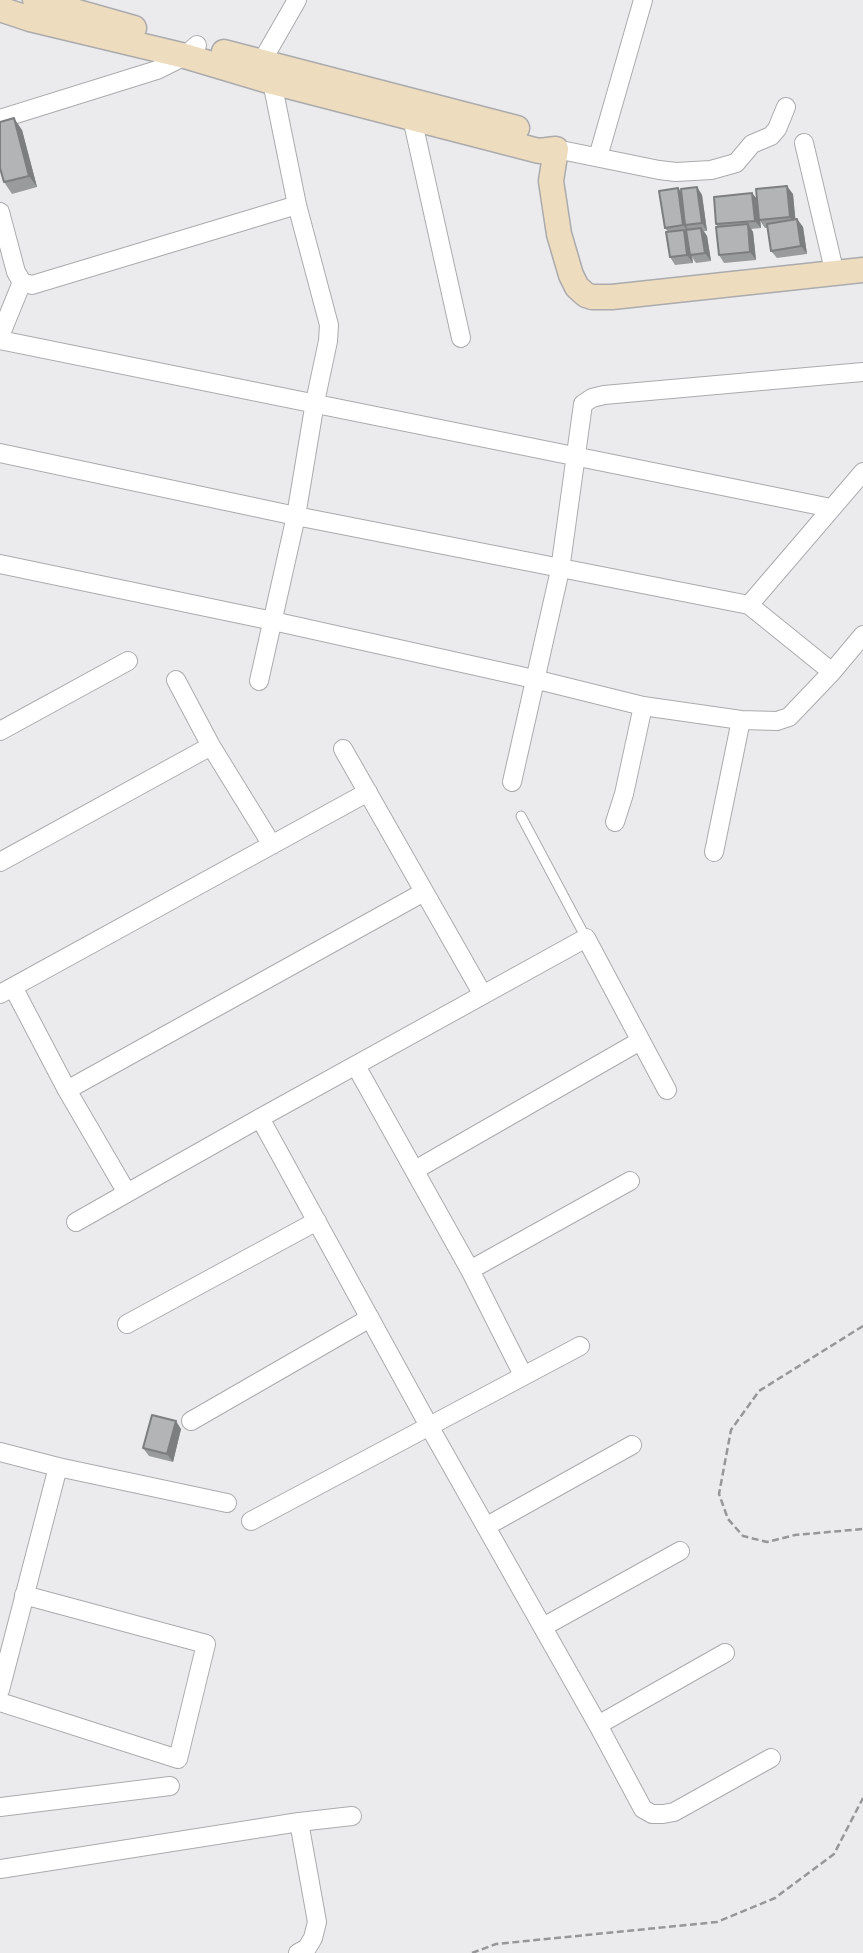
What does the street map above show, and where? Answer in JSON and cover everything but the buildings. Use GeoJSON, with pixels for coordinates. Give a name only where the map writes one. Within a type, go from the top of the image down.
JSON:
{"type":"FeatureCollection","features":[{"type":"Feature","properties":{"kind":"street"},"geometry":{"type":"LineString","coordinates":[[34,0],[267,71],[543,135],[556,149]]}},
{"type":"Feature","properties":{"kind":"street"},"geometry":{"type":"LineString","coordinates":[[259,681],[296,516],[330,325],[297,205],[267,71],[297,0]]}},
{"type":"Feature","properties":{"kind":"street"},"geometry":{"type":"LineString","coordinates":[[598,157],[643,0]]}},
{"type":"Feature","properties":{"kind":"street"},"geometry":{"type":"LineString","coordinates":[[0,9],[30,19],[191,50]]}},
{"type":"Feature","properties":{"kind":"street"},"geometry":{"type":"LineString","coordinates":[[0,119],[157,70],[191,50]]}},
{"type":"Feature","properties":{"kind":"street"},"geometry":{"type":"LineString","coordinates":[[267,71],[412,118],[539,151],[556,149],[676,172],[730,166],[740,159],[752,144],[771,136],[777,130],[786,107]]}},
{"type":"Feature","properties":{"kind":"street"},"geometry":{"type":"LineString","coordinates":[[412,118],[461,338]]}},
{"type":"Feature","properties":{"kind":"street"},"geometry":{"type":"LineString","coordinates":[[804,143],[835,274]]}},
{"type":"Feature","properties":{"kind":"street"},"geometry":{"type":"LineString","coordinates":[[556,149],[551,181],[559,234],[571,275],[586,295],[612,297],[863,270]]}},
{"type":"Feature","properties":{"kind":"street"},"geometry":{"type":"LineString","coordinates":[[0,212],[16,272],[22,282],[32,285],[297,205]]}},
{"type":"Feature","properties":{"kind":"street"},"geometry":{"type":"LineString","coordinates":[[22,282],[0,338],[831,508]]}},
{"type":"Feature","properties":{"kind":"street"},"geometry":{"type":"LineString","coordinates":[[512,782],[560,570],[583,404],[592,398],[863,372]]}},
{"type":"Feature","properties":{"kind":"street"},"geometry":{"type":"LineString","coordinates":[[0,453],[296,516],[748,606],[832,672]]}},
{"type":"Feature","properties":{"kind":"street"},"geometry":{"type":"LineString","coordinates":[[748,606],[863,472]]}},
{"type":"Feature","properties":{"kind":"street"},"geometry":{"type":"LineString","coordinates":[[0,564],[273,621],[643,706],[741,720],[777,721],[789,717],[863,635]]}},
{"type":"Feature","properties":{"kind":"street"},"geometry":{"type":"LineString","coordinates":[[0,731],[128,661]]}},
{"type":"Feature","properties":{"kind":"street"},"geometry":{"type":"LineString","coordinates":[[176,680],[211,746],[271,845]]}},
{"type":"Feature","properties":{"kind":"street"},"geometry":{"type":"LineString","coordinates":[[615,822],[624,794],[643,706]]}},
{"type":"Feature","properties":{"kind":"street"},"geometry":{"type":"LineString","coordinates":[[714,852],[741,720]]}},
{"type":"Feature","properties":{"kind":"street"},"geometry":{"type":"LineString","coordinates":[[0,862],[211,746]]}},
{"type":"Feature","properties":{"kind":"street"},"geometry":{"type":"LineString","coordinates":[[343,749],[483,995]]}},
{"type":"Feature","properties":{"kind":"street"},"geometry":{"type":"LineString","coordinates":[[127,1193],[7,991],[368,792]]}},
{"type":"Feature","properties":{"kind":"street"},"geometry":{"type":"LineString","coordinates":[[67,1090],[424,892]]}},
{"type":"Feature","properties":{"kind":"street"},"geometry":{"type":"LineString","coordinates":[[76,1222],[586,938],[667,1090]]}},
{"type":"Feature","properties":{"kind":"street"},"geometry":{"type":"LineString","coordinates":[[415,1170],[640,1041]]}},
{"type":"Feature","properties":{"kind":"street"},"geometry":{"type":"LineString","coordinates":[[355,1066],[470,1270],[523,1375]]}},
{"type":"Feature","properties":{"kind":"street"},"geometry":{"type":"LineString","coordinates":[[260,1118],[643,1809],[652,1814],[674,1812],[771,1758]]}},
{"type":"Feature","properties":{"kind":"street"},"geometry":{"type":"LineString","coordinates":[[470,1270],[630,1181]]}},
{"type":"Feature","properties":{"kind":"street"},"geometry":{"type":"LineString","coordinates":[[127,1324],[317,1221]]}},
{"type":"Feature","properties":{"kind":"street"},"geometry":{"type":"LineString","coordinates":[[191,1420],[370,1318]]}},
{"type":"Feature","properties":{"kind":"street"},"geometry":{"type":"LineString","coordinates":[[251,1521],[580,1346]]}},
{"type":"Feature","properties":{"kind":"street"},"geometry":{"type":"LineString","coordinates":[[486,1526],[632,1445]]}},
{"type":"Feature","properties":{"kind":"street"},"geometry":{"type":"LineString","coordinates":[[0,1452],[227,1503]]}},
{"type":"Feature","properties":{"kind":"street"},"geometry":{"type":"LineString","coordinates":[[0,1690],[58,1467]]}},
{"type":"Feature","properties":{"kind":"street"},"geometry":{"type":"LineString","coordinates":[[543,1627],[680,1551]]}},
{"type":"Feature","properties":{"kind":"street"},"geometry":{"type":"LineString","coordinates":[[0,1702],[178,1759],[206,1644],[24,1595]]}},
{"type":"Feature","properties":{"kind":"street"},"geometry":{"type":"LineString","coordinates":[[598,1725],[725,1653]]}},
{"type":"Feature","properties":{"kind":"street"},"geometry":{"type":"LineString","coordinates":[[0,1807],[170,1786]]}},
{"type":"Feature","properties":{"kind":"street"},"geometry":{"type":"LineString","coordinates":[[0,1869],[352,1816]]}},
{"type":"Feature","properties":{"kind":"street"},"geometry":{"type":"LineString","coordinates":[[298,1953],[307,1948],[317,1922],[299,1822]]}},
{"type":"Feature","properties":{"kind":"lane"},"geometry":{"type":"LineString","coordinates":[[521,816],[586,938]]}},
{"type":"Feature","properties":{"kind":"path"},"geometry":{"type":"LineString","coordinates":[[863,1326],[759,1391],[731,1430],[719,1494],[728,1519],[743,1536],[767,1542],[795,1535],[863,1528]]}},
{"type":"Feature","properties":{"kind":"path"},"geometry":{"type":"LineString","coordinates":[[472,1953],[496,1944],[717,1922],[775,1898],[834,1854],[863,1798]]}}]}
